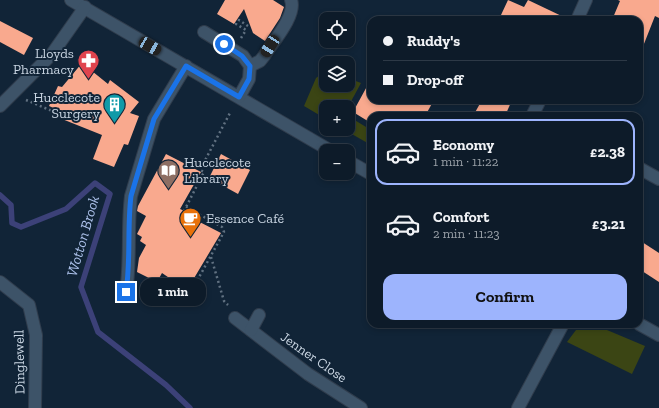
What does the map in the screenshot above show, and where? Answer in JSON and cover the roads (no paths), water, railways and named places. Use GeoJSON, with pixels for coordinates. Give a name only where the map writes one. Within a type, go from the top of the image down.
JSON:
{"type":"FeatureCollection","features":[{"type":"Feature","properties":{"kind":"street"},"geometry":{"type":"LineString","coordinates":[[71,0],[319,144]]}},
{"type":"Feature","properties":{"kind":"street"},"geometry":{"type":"LineString","coordinates":[[250,66],[260,61],[291,16],[293,5],[291,0]]}},
{"type":"Feature","properties":{"kind":"street"},"geometry":{"type":"LineString","coordinates":[[579,16],[586,0]]}},
{"type":"Feature","properties":{"kind":"street"},"geometry":{"type":"LineString","coordinates":[[0,106],[10,94],[52,54],[84,7]]}},
{"type":"Feature","properties":{"kind":"street"},"geometry":{"type":"LineString","coordinates":[[204,32],[242,56],[250,66],[249,79],[239,97]]}},
{"type":"Feature","properties":{"kind":"street"},"geometry":{"type":"LineString","coordinates":[[126,292],[130,267],[131,196],[154,119],[186,66]]}},
{"type":"Feature","properties":{"kind":"street"},"geometry":{"type":"LineString","coordinates":[[355,165],[367,172]]}},
{"type":"Feature","properties":{"kind":"street"},"geometry":{"type":"LineString","coordinates":[[643,170],[659,179]]}},
{"type":"Feature","properties":{"kind":"street","name":"Dinglewell"},"geometry":{"type":"LineString","coordinates":[[0,282],[29,306],[36,335],[35,408]]}},
{"type":"Feature","properties":{"kind":"street"},"geometry":{"type":"LineString","coordinates":[[251,330],[260,315]]}},
{"type":"Feature","properties":{"kind":"street","name":"Jenner Close"},"geometry":{"type":"LineString","coordinates":[[234,318],[308,374],[361,408]]}},
{"type":"Feature","properties":{"kind":"street"},"geometry":{"type":"LineString","coordinates":[[643,326],[659,335]]}},
{"type":"Feature","properties":{"kind":"street"},"geometry":{"type":"LineString","coordinates":[[518,408],[562,328]]}},
{"type":"Feature","properties":{"kind":"waterway","name":"Wotton Brook"},"geometry":{"type":"LineString","coordinates":[[0,195],[11,205],[12,223],[21,227],[66,209],[95,183],[110,194],[81,287],[98,332],[166,385],[190,408]]}},
{"type":"Feature","properties":{"kind":"place","name":"Lloyds Pharmacy"},"geometry":{"type":"Point","coordinates":[89,80]}},
{"type":"Feature","properties":{"kind":"place","name":"Hucclecote Surgery"},"geometry":{"type":"Point","coordinates":[115,124]}},
{"type":"Feature","properties":{"kind":"place","name":"Hucclecote Library"},"geometry":{"type":"Point","coordinates":[168,190]}},
{"type":"Feature","properties":{"kind":"place","name":"Essence Café"},"geometry":{"type":"Point","coordinates":[191,238]}}]}
